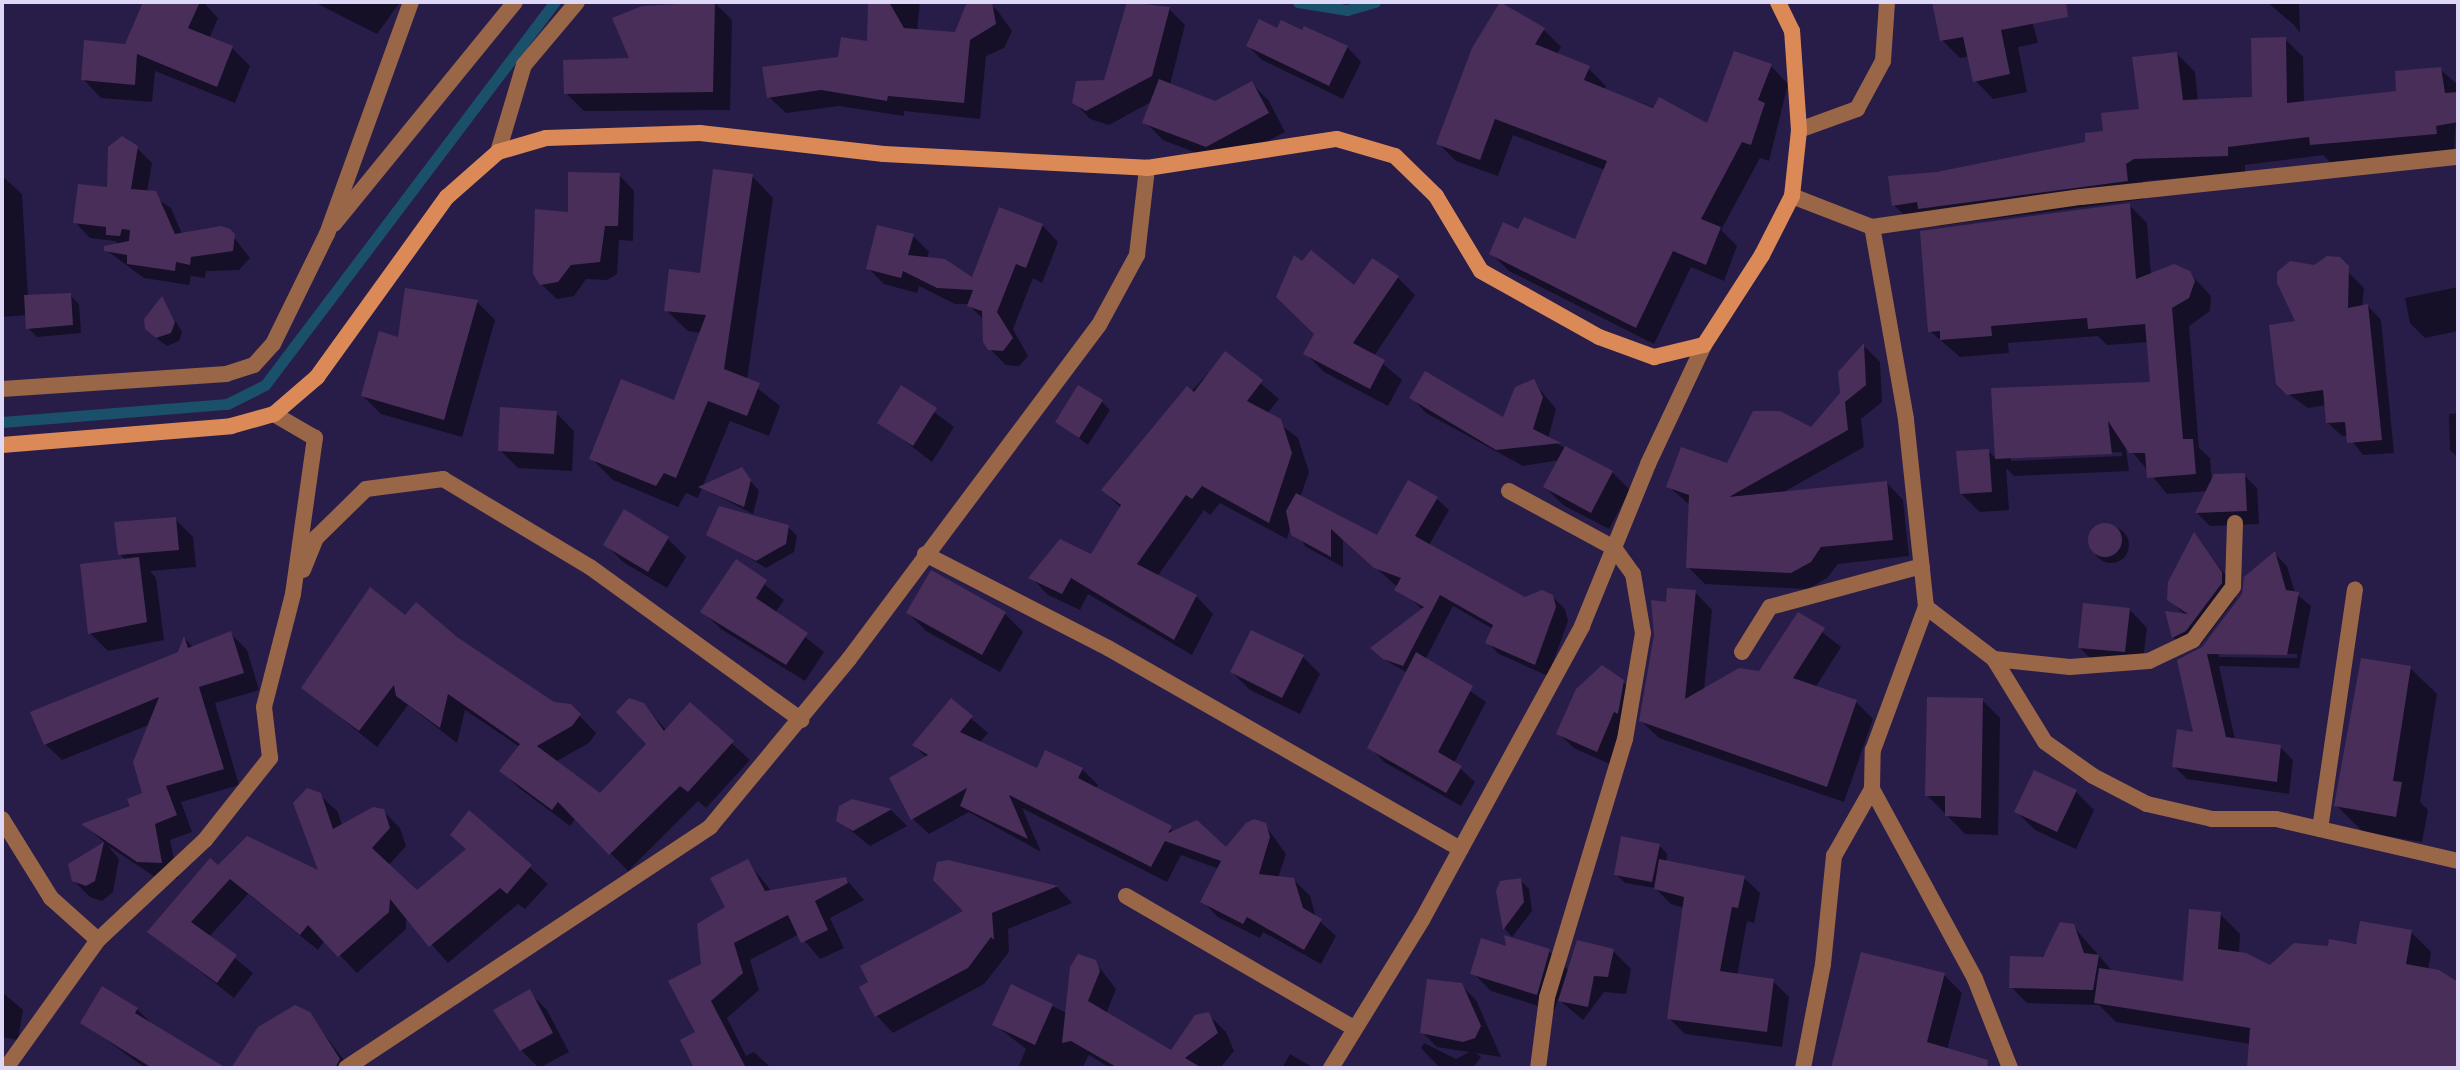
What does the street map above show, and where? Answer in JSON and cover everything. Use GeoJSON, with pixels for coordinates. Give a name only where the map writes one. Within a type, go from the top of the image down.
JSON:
{"type":"FeatureCollection","features":[{"type":"Feature","properties":{"kind":"street"},"geometry":{"type":"LineString","coordinates":[[2,389],[226,374],[254,365],[273,344],[327,234],[411,2]]}},
{"type":"Feature","properties":{"kind":"street"},"geometry":{"type":"LineString","coordinates":[[327,234],[515,2]]}},
{"type":"Feature","properties":{"kind":"street"},"geometry":{"type":"LineString","coordinates":[[498,152],[524,65],[577,2]]}},
{"type":"Feature","properties":{"kind":"street"},"geometry":{"type":"LineString","coordinates":[[1331,1068],[1461,849],[1582,626],[1704,345],[1762,255],[1792,196],[1799,130],[1792,31],[1778,2]]}},
{"type":"Feature","properties":{"kind":"street"},"geometry":{"type":"LineString","coordinates":[[1799,130],[1857,109],[1883,61],[1887,2]]}},
{"type":"Feature","properties":{"kind":"street"},"geometry":{"type":"LineString","coordinates":[[2,445],[231,426],[274,414],[317,377],[447,197],[498,152],[546,138],[700,133],[884,154],[1147,168],[1337,139],[1395,156],[1436,196],[1481,271],[1599,337],[1654,357],[1704,345]]}},
{"type":"Feature","properties":{"kind":"street"},"geometry":{"type":"LineString","coordinates":[[1792,196],[1872,227],[2081,197],[2458,157]]}},
{"type":"Feature","properties":{"kind":"street"},"geometry":{"type":"LineString","coordinates":[[346,1068],[710,827],[801,720],[1099,325],[1137,255],[1147,168]]}},
{"type":"Feature","properties":{"kind":"street"},"geometry":{"type":"LineString","coordinates":[[1803,1068],[1823,964],[1834,856],[1872,789],[1873,750],[1926,607],[1906,419],[1872,227]]}},
{"type":"Feature","properties":{"kind":"street"},"geometry":{"type":"LineString","coordinates":[[6,1068],[98,940],[205,840],[270,758],[264,707],[293,594],[315,438],[274,414]]}},
{"type":"Feature","properties":{"kind":"street"},"geometry":{"type":"LineString","coordinates":[[293,594],[316,538],[366,489],[443,479],[590,567],[801,720]]}},
{"type":"Feature","properties":{"kind":"street"},"geometry":{"type":"LineString","coordinates":[[1509,491],[1614,548],[1633,574],[1643,633],[1625,739],[1547,998],[1538,1068]]}},
{"type":"Feature","properties":{"kind":"street"},"geometry":{"type":"LineString","coordinates":[[1994,659],[2070,667],[2149,661],[2193,640],[2233,587],[2235,523]]}},
{"type":"Feature","properties":{"kind":"street"},"geometry":{"type":"LineString","coordinates":[[925,554],[1150,671],[1461,849]]}},
{"type":"Feature","properties":{"kind":"street"},"geometry":{"type":"LineString","coordinates":[[1742,652],[1770,607],[1922,566]]}},
{"type":"Feature","properties":{"kind":"street"},"geometry":{"type":"LineString","coordinates":[[2320,829],[2355,590]]}},
{"type":"Feature","properties":{"kind":"street"},"geometry":{"type":"LineString","coordinates":[[1926,607],[1994,659],[2045,742],[2133,797],[2212,819],[2276,819],[2458,861]]}},
{"type":"Feature","properties":{"kind":"street"},"geometry":{"type":"LineString","coordinates":[[1872,789],[1975,979],[2010,1068]]}},
{"type":"Feature","properties":{"kind":"street"},"geometry":{"type":"LineString","coordinates":[[2,819],[51,898],[98,940]]}},
{"type":"Feature","properties":{"kind":"street"},"geometry":{"type":"LineString","coordinates":[[1126,896],[1354,1028]]}},
{"type":"Feature","properties":{"kind":"building"},"geometry":{"type":"Polygon","coordinates":[[[143,2],[200,2],[188,28],[233,46],[217,87],[137,54],[135,85],[81,80],[84,40],[125,44],[143,2]]]}},
{"type":"Feature","properties":{"kind":"building"},"geometry":{"type":"Polygon","coordinates":[[[715,2],[713,92],[564,94],[563,60],[629,58],[612,18],[642,6],[715,2]]]}},
{"type":"Feature","properties":{"kind":"building"},"geometry":{"type":"Polygon","coordinates":[[[868,2],[889,2],[904,28],[955,32],[967,2],[992,2],[996,24],[970,40],[964,103],[888,96],[887,101],[821,90],[767,98],[762,67],[838,57],[841,37],[867,41],[868,2]]]}},
{"type":"Feature","properties":{"kind":"building"},"geometry":{"type":"Polygon","coordinates":[[[1127,2],[1170,7],[1152,76],[1086,111],[1072,103],[1076,81],[1104,80],[1127,2]]]}},
{"type":"Feature","properties":{"kind":"building"},"geometry":{"type":"Polygon","coordinates":[[[1500,2],[1545,28],[1535,44],[1590,66],[1584,80],[1653,108],[1659,97],[1707,123],[1734,51],[1772,64],[1758,100],[1765,103],[1751,145],[1742,142],[1701,219],[1721,227],[1706,265],[1673,251],[1636,328],[1489,254],[1503,222],[1518,229],[1524,217],[1575,239],[1607,161],[1495,119],[1480,160],[1436,144],[1472,48],[1500,2]]]}},
{"type":"Feature","properties":{"kind":"building"},"geometry":{"type":"Polygon","coordinates":[[[1932,2],[2066,2],[2068,17],[2001,30],[2010,74],[1973,82],[1963,37],[1940,41],[1932,2]]]}},
{"type":"Feature","properties":{"kind":"building"},"geometry":{"type":"Polygon","coordinates":[[[1259,19],[1277,28],[1281,20],[1302,30],[1304,26],[1348,46],[1329,86],[1246,46],[1259,19]]]}},
{"type":"Feature","properties":{"kind":"building"},"geometry":{"type":"Polygon","coordinates":[[[2286,37],[2287,103],[2396,91],[2395,71],[2441,67],[2445,93],[2458,92],[2458,122],[2436,126],[2437,134],[2310,145],[2309,137],[2228,147],[2228,156],[2134,159],[2126,164],[2128,181],[1918,209],[1917,202],[1892,206],[1888,176],[1937,172],[2085,142],[2085,133],[2103,131],[2101,113],[2139,109],[2132,57],[2177,52],[2183,100],[2252,97],[2251,38],[2286,37]]]}},
{"type":"Feature","properties":{"kind":"building"},"geometry":{"type":"Polygon","coordinates":[[[1159,79],[1215,101],[1252,81],[1269,113],[1206,147],[1142,123],[1159,79]]]}},
{"type":"Feature","properties":{"kind":"building"},"geometry":{"type":"Polygon","coordinates":[[[122,136],[138,146],[131,189],[156,191],[175,234],[221,226],[230,229],[235,234],[233,251],[191,257],[190,265],[176,262],[175,271],[127,264],[127,255],[104,251],[104,246],[129,241],[130,230],[122,229],[120,236],[106,235],[106,227],[73,223],[78,184],[107,187],[108,147],[122,136]]]}},
{"type":"Feature","properties":{"kind":"building"},"geometry":{"type":"Polygon","coordinates":[[[713,169],[753,174],[724,369],[760,383],[747,416],[708,401],[676,478],[664,473],[656,486],[589,459],[621,379],[674,400],[706,315],[664,311],[669,269],[700,273],[713,169]]]}},
{"type":"Feature","properties":{"kind":"building"},"geometry":{"type":"Polygon","coordinates":[[[568,172],[620,173],[618,226],[605,226],[600,262],[571,265],[558,282],[540,285],[533,274],[535,209],[568,212],[568,172]]]}},
{"type":"Feature","properties":{"kind":"building"},"geometry":{"type":"Polygon","coordinates":[[[2130,203],[2136,279],[2174,264],[2190,271],[2195,281],[2189,298],[2172,308],[2183,439],[2193,439],[2196,474],[2147,478],[2145,453],[2129,453],[2108,421],[2112,454],[1995,459],[1991,388],[2150,382],[2145,324],[2088,329],[2087,318],[1991,326],[1992,336],[1940,340],[1940,331],[1928,332],[1920,231],[2130,203]]]}},
{"type":"Feature","properties":{"kind":"building"},"geometry":{"type":"Polygon","coordinates":[[[999,207],[1043,224],[1026,268],[1016,264],[997,312],[1013,338],[1003,351],[988,350],[983,342],[982,311],[967,306],[973,290],[937,288],[903,271],[901,278],[866,269],[877,225],[914,234],[908,255],[945,259],[972,277],[999,207]]]}},
{"type":"Feature","properties":{"kind":"building"},"geometry":{"type":"Polygon","coordinates":[[[1311,250],[1354,285],[1372,258],[1399,276],[1353,343],[1385,360],[1370,389],[1303,354],[1314,334],[1276,297],[1294,255],[1302,261],[1311,250]]]}},
{"type":"Feature","properties":{"kind":"building"},"geometry":{"type":"Polygon","coordinates":[[[2327,256],[2340,257],[2349,266],[2348,308],[2368,304],[2382,440],[2347,443],[2345,422],[2326,423],[2323,390],[2287,395],[2276,384],[2269,325],[2295,321],[2277,283],[2277,272],[2290,261],[2314,265],[2327,256]]]}},
{"type":"Feature","properties":{"kind":"building"},"geometry":{"type":"Polygon","coordinates":[[[405,288],[478,300],[444,420],[361,396],[379,331],[398,337],[405,288]]]}},
{"type":"Feature","properties":{"kind":"building"},"geometry":{"type":"Polygon","coordinates":[[[71,293],[73,325],[26,329],[24,295],[71,293]]]}},
{"type":"Feature","properties":{"kind":"building"},"geometry":{"type":"Polygon","coordinates":[[[162,296],[175,322],[171,333],[156,338],[145,329],[144,319],[162,296]]]}},
{"type":"Feature","properties":{"kind":"building"},"geometry":{"type":"Polygon","coordinates":[[[1864,343],[1866,385],[1845,402],[1848,430],[1729,497],[1887,481],[1893,540],[1821,547],[1811,562],[1791,573],[1686,568],[1689,495],[1666,487],[1681,447],[1727,463],[1753,411],[1780,411],[1811,427],[1840,393],[1838,372],[1864,343]]]}},
{"type":"Feature","properties":{"kind":"building"},"geometry":{"type":"Polygon","coordinates":[[[1225,351],[1263,380],[1247,401],[1281,419],[1292,453],[1269,523],[1202,486],[1192,499],[1186,495],[1137,564],[1197,595],[1174,640],[1071,578],[1062,594],[1028,578],[1060,539],[1091,554],[1121,505],[1101,490],[1187,386],[1194,392],[1225,351]]]}},
{"type":"Feature","properties":{"kind":"building"},"geometry":{"type":"Polygon","coordinates":[[[1425,371],[1503,417],[1515,387],[1534,379],[1543,397],[1533,429],[1561,443],[1496,450],[1409,398],[1425,371]]]}},
{"type":"Feature","properties":{"kind":"building"},"geometry":{"type":"Polygon","coordinates":[[[901,385],[937,408],[913,446],[877,423],[901,385]]]}},
{"type":"Feature","properties":{"kind":"building"},"geometry":{"type":"Polygon","coordinates":[[[1078,385],[1103,400],[1079,438],[1055,422],[1078,385]]]}},
{"type":"Feature","properties":{"kind":"building"},"geometry":{"type":"Polygon","coordinates":[[[500,407],[557,411],[554,454],[498,451],[500,407]]]}},
{"type":"Feature","properties":{"kind":"building"},"geometry":{"type":"Polygon","coordinates":[[[1565,446],[1613,471],[1591,513],[1543,487],[1565,446]]]}},
{"type":"Feature","properties":{"kind":"building"},"geometry":{"type":"Polygon","coordinates":[[[1989,449],[1992,492],[1960,494],[1956,451],[1989,449]]]}},
{"type":"Feature","properties":{"kind":"building"},"geometry":{"type":"Polygon","coordinates":[[[742,467],[751,480],[744,507],[698,487],[742,467]]]}},
{"type":"Feature","properties":{"kind":"building"},"geometry":{"type":"Polygon","coordinates":[[[2245,473],[2247,511],[2195,513],[2214,474],[2245,473]]]}},
{"type":"Feature","properties":{"kind":"building"},"geometry":{"type":"Polygon","coordinates":[[[1408,480],[1438,497],[1415,536],[1525,597],[1542,590],[1553,595],[1556,607],[1535,665],[1485,643],[1493,625],[1440,595],[1403,666],[1383,659],[1370,648],[1424,607],[1394,590],[1401,578],[1374,568],[1331,529],[1331,557],[1291,535],[1286,511],[1296,493],[1377,535],[1408,480]]]}},
{"type":"Feature","properties":{"kind":"building"},"geometry":{"type":"Polygon","coordinates":[[[719,506],[789,525],[786,544],[756,561],[706,535],[719,506]]]}},
{"type":"Feature","properties":{"kind":"building"},"geometry":{"type":"Polygon","coordinates":[[[624,509],[669,537],[648,572],[603,545],[624,509]]]}},
{"type":"Feature","properties":{"kind":"building"},"geometry":{"type":"Polygon","coordinates":[[[176,517],[179,550],[118,555],[114,522],[176,517]]]}},
{"type":"Feature","properties":{"kind":"building"},"geometry":{"type":"Polygon","coordinates":[[[2105,523],[2117,528],[2122,540],[2117,552],[2105,557],[2093,552],[2088,540],[2093,528],[2105,523]]]}},
{"type":"Feature","properties":{"kind":"building"},"geometry":{"type":"Polygon","coordinates":[[[2194,532],[2222,572],[2222,583],[2186,631],[2172,638],[2165,611],[2188,614],[2167,600],[2168,582],[2194,532]]]}},
{"type":"Feature","properties":{"kind":"building"},"geometry":{"type":"Polygon","coordinates":[[[2275,551],[2286,590],[2299,592],[2287,655],[2207,654],[2226,737],[2281,745],[2277,782],[2172,767],[2177,729],[2193,732],[2177,660],[2202,647],[2242,594],[2244,577],[2275,551]]]}},
{"type":"Feature","properties":{"kind":"building"},"geometry":{"type":"Polygon","coordinates":[[[139,557],[147,622],[88,634],[80,564],[139,557]]]}},
{"type":"Feature","properties":{"kind":"building"},"geometry":{"type":"Polygon","coordinates":[[[736,559],[767,580],[756,598],[808,633],[786,665],[700,612],[736,559]]]}},
{"type":"Feature","properties":{"kind":"building"},"geometry":{"type":"Polygon","coordinates":[[[931,570],[1006,612],[982,655],[906,613],[931,570]]]}},
{"type":"Feature","properties":{"kind":"building"},"geometry":{"type":"Polygon","coordinates":[[[370,587],[405,615],[416,602],[457,637],[554,702],[571,704],[581,714],[572,726],[537,746],[600,793],[646,744],[616,712],[629,698],[644,703],[664,731],[690,702],[734,741],[688,792],[680,786],[609,855],[558,802],[552,810],[499,771],[520,744],[448,694],[440,728],[396,696],[394,685],[359,731],[301,688],[370,587]]]}},
{"type":"Feature","properties":{"kind":"building"},"geometry":{"type":"Polygon","coordinates":[[[1667,588],[1696,590],[1685,699],[1739,668],[1759,671],[1798,612],[1825,628],[1793,678],[1857,700],[1827,787],[1639,721],[1654,635],[1651,600],[1666,602],[1667,588]]]}},
{"type":"Feature","properties":{"kind":"building"},"geometry":{"type":"Polygon","coordinates":[[[2083,603],[2130,608],[2125,652],[2078,648],[2083,603]]]}},
{"type":"Feature","properties":{"kind":"building"},"geometry":{"type":"Polygon","coordinates":[[[1251,630],[1304,655],[1282,698],[1230,672],[1251,630]]]}},
{"type":"Feature","properties":{"kind":"building"},"geometry":{"type":"Polygon","coordinates":[[[231,631],[244,673],[199,687],[224,769],[166,786],[177,815],[155,824],[162,863],[137,862],[81,824],[130,806],[127,799],[142,793],[133,762],[159,697],[44,745],[30,712],[178,652],[184,636],[188,648],[231,631]]]}},
{"type":"Feature","properties":{"kind":"building"},"geometry":{"type":"Polygon","coordinates":[[[1416,652],[1473,686],[1438,752],[1462,766],[1446,793],[1367,748],[1416,652]]]}},
{"type":"Feature","properties":{"kind":"building"},"geometry":{"type":"Polygon","coordinates":[[[2361,658],[2411,666],[2393,781],[2402,782],[2396,817],[2334,806],[2361,658]]]}},
{"type":"Feature","properties":{"kind":"building"},"geometry":{"type":"Polygon","coordinates":[[[1602,665],[1624,680],[1618,714],[1614,712],[1597,752],[1556,734],[1576,689],[1602,665]]]}},
{"type":"Feature","properties":{"kind":"building"},"geometry":{"type":"Polygon","coordinates":[[[1927,697],[1983,698],[1981,818],[1945,816],[1945,796],[1925,796],[1927,697]]]}},
{"type":"Feature","properties":{"kind":"building"},"geometry":{"type":"Polygon","coordinates":[[[951,698],[973,716],[960,732],[1037,768],[1045,750],[1083,768],[1078,778],[1172,826],[1168,833],[1197,820],[1226,847],[1246,823],[1254,819],[1266,823],[1270,837],[1259,874],[1294,878],[1303,908],[1322,919],[1304,950],[1247,917],[1243,924],[1200,902],[1221,861],[1165,841],[1151,867],[1009,795],[1028,839],[960,806],[967,788],[911,820],[889,778],[928,755],[912,745],[951,698]]]}},
{"type":"Feature","properties":{"kind":"building"},"geometry":{"type":"Polygon","coordinates":[[[2034,770],[2077,790],[2057,832],[2014,812],[2034,770]]]}},
{"type":"Feature","properties":{"kind":"building"},"geometry":{"type":"Polygon","coordinates":[[[307,788],[321,793],[333,829],[373,807],[384,809],[390,828],[372,848],[417,890],[466,849],[450,835],[469,810],[532,865],[507,894],[500,888],[429,947],[390,899],[389,912],[338,957],[308,925],[300,935],[230,879],[191,922],[237,955],[217,983],[147,932],[210,858],[218,865],[247,836],[318,870],[293,803],[307,788]]]}},
{"type":"Feature","properties":{"kind":"building"},"geometry":{"type":"Polygon","coordinates":[[[852,799],[892,809],[853,831],[836,821],[839,806],[852,799]]]}},
{"type":"Feature","properties":{"kind":"building"},"geometry":{"type":"Polygon","coordinates":[[[1621,836],[1660,844],[1652,882],[1614,875],[1621,836]]]}},
{"type":"Feature","properties":{"kind":"building"},"geometry":{"type":"Polygon","coordinates":[[[104,842],[95,881],[86,886],[72,881],[68,864],[104,842]]]}},
{"type":"Feature","properties":{"kind":"building"},"geometry":{"type":"Polygon","coordinates":[[[748,859],[765,891],[846,877],[848,883],[815,901],[828,930],[801,943],[788,915],[734,943],[743,973],[711,1001],[746,1068],[694,1068],[680,1040],[695,1032],[668,981],[701,964],[697,924],[725,907],[710,878],[748,859]]]}},
{"type":"Feature","properties":{"kind":"building"},"geometry":{"type":"Polygon","coordinates":[[[1659,859],[1745,876],[1738,908],[1732,907],[1720,971],[1774,979],[1767,1032],[1667,1019],[1684,897],[1654,889],[1659,859]]]}},
{"type":"Feature","properties":{"kind":"building"},"geometry":{"type":"Polygon","coordinates":[[[948,860],[1058,886],[992,913],[994,940],[991,937],[968,968],[875,1017],[859,987],[868,982],[860,966],[963,911],[933,880],[937,862],[948,860]]]}},
{"type":"Feature","properties":{"kind":"building"},"geometry":{"type":"Polygon","coordinates":[[[1521,878],[1524,902],[1503,930],[1496,891],[1500,881],[1521,878]]]}},
{"type":"Feature","properties":{"kind":"building"},"geometry":{"type":"Polygon","coordinates":[[[2189,909],[2221,912],[2218,949],[2246,953],[2270,965],[2294,943],[2328,946],[2329,939],[2356,944],[2360,921],[2412,930],[2406,964],[2439,970],[2458,982],[2458,1068],[2247,1068],[2250,1028],[2094,1003],[2099,968],[2183,981],[2189,909]]]}},
{"type":"Feature","properties":{"kind":"building"},"geometry":{"type":"Polygon","coordinates":[[[2060,922],[2074,924],[2084,953],[2099,955],[2093,990],[2009,988],[2010,956],[2043,957],[2060,922]]]}},
{"type":"Feature","properties":{"kind":"building"},"geometry":{"type":"Polygon","coordinates":[[[1504,935],[1550,949],[1537,995],[1470,974],[1481,938],[1506,946],[1504,935]]]}},
{"type":"Feature","properties":{"kind":"building"},"geometry":{"type":"Polygon","coordinates":[[[1577,940],[1614,949],[1608,977],[1594,976],[1588,1007],[1558,1001],[1577,940]]]}},
{"type":"Feature","properties":{"kind":"building"},"geometry":{"type":"Polygon","coordinates":[[[1861,952],[1945,973],[1927,1042],[1988,1060],[1987,1068],[1831,1068],[1861,952]]]}},
{"type":"Feature","properties":{"kind":"building"},"geometry":{"type":"Polygon","coordinates":[[[1078,954],[1096,960],[1100,971],[1088,1001],[1171,1050],[1195,1015],[1209,1012],[1218,1033],[1185,1058],[1202,1068],[1118,1068],[1071,1041],[1062,1043],[1070,967],[1078,954]]]}},
{"type":"Feature","properties":{"kind":"building"},"geometry":{"type":"Polygon","coordinates":[[[1427,979],[1462,983],[1481,1026],[1475,1038],[1463,1042],[1420,1033],[1427,979]]]}},
{"type":"Feature","properties":{"kind":"building"},"geometry":{"type":"Polygon","coordinates":[[[1011,984],[1053,1004],[1035,1045],[992,1025],[1011,984]]]}},
{"type":"Feature","properties":{"kind":"building"},"geometry":{"type":"Polygon","coordinates":[[[102,986],[138,1008],[135,1013],[226,1068],[152,1068],[80,1023],[102,986]]]}},
{"type":"Feature","properties":{"kind":"building"},"geometry":{"type":"Polygon","coordinates":[[[530,989],[553,1033],[520,1051],[493,1010],[530,989]]]}},
{"type":"Feature","properties":{"kind":"building"},"geometry":{"type":"Polygon","coordinates":[[[295,1005],[310,1012],[340,1059],[335,1068],[231,1068],[258,1027],[295,1005]]]}},
{"type":"Feature","properties":{"kind":"waterway"},"geometry":{"type":"LineString","coordinates":[[2,422],[227,404],[265,385],[555,2]]}},
{"type":"Feature","properties":{"kind":"waterway"},"geometry":{"type":"LineString","coordinates":[[1298,2],[1347,10],[1375,2]]}}]}
